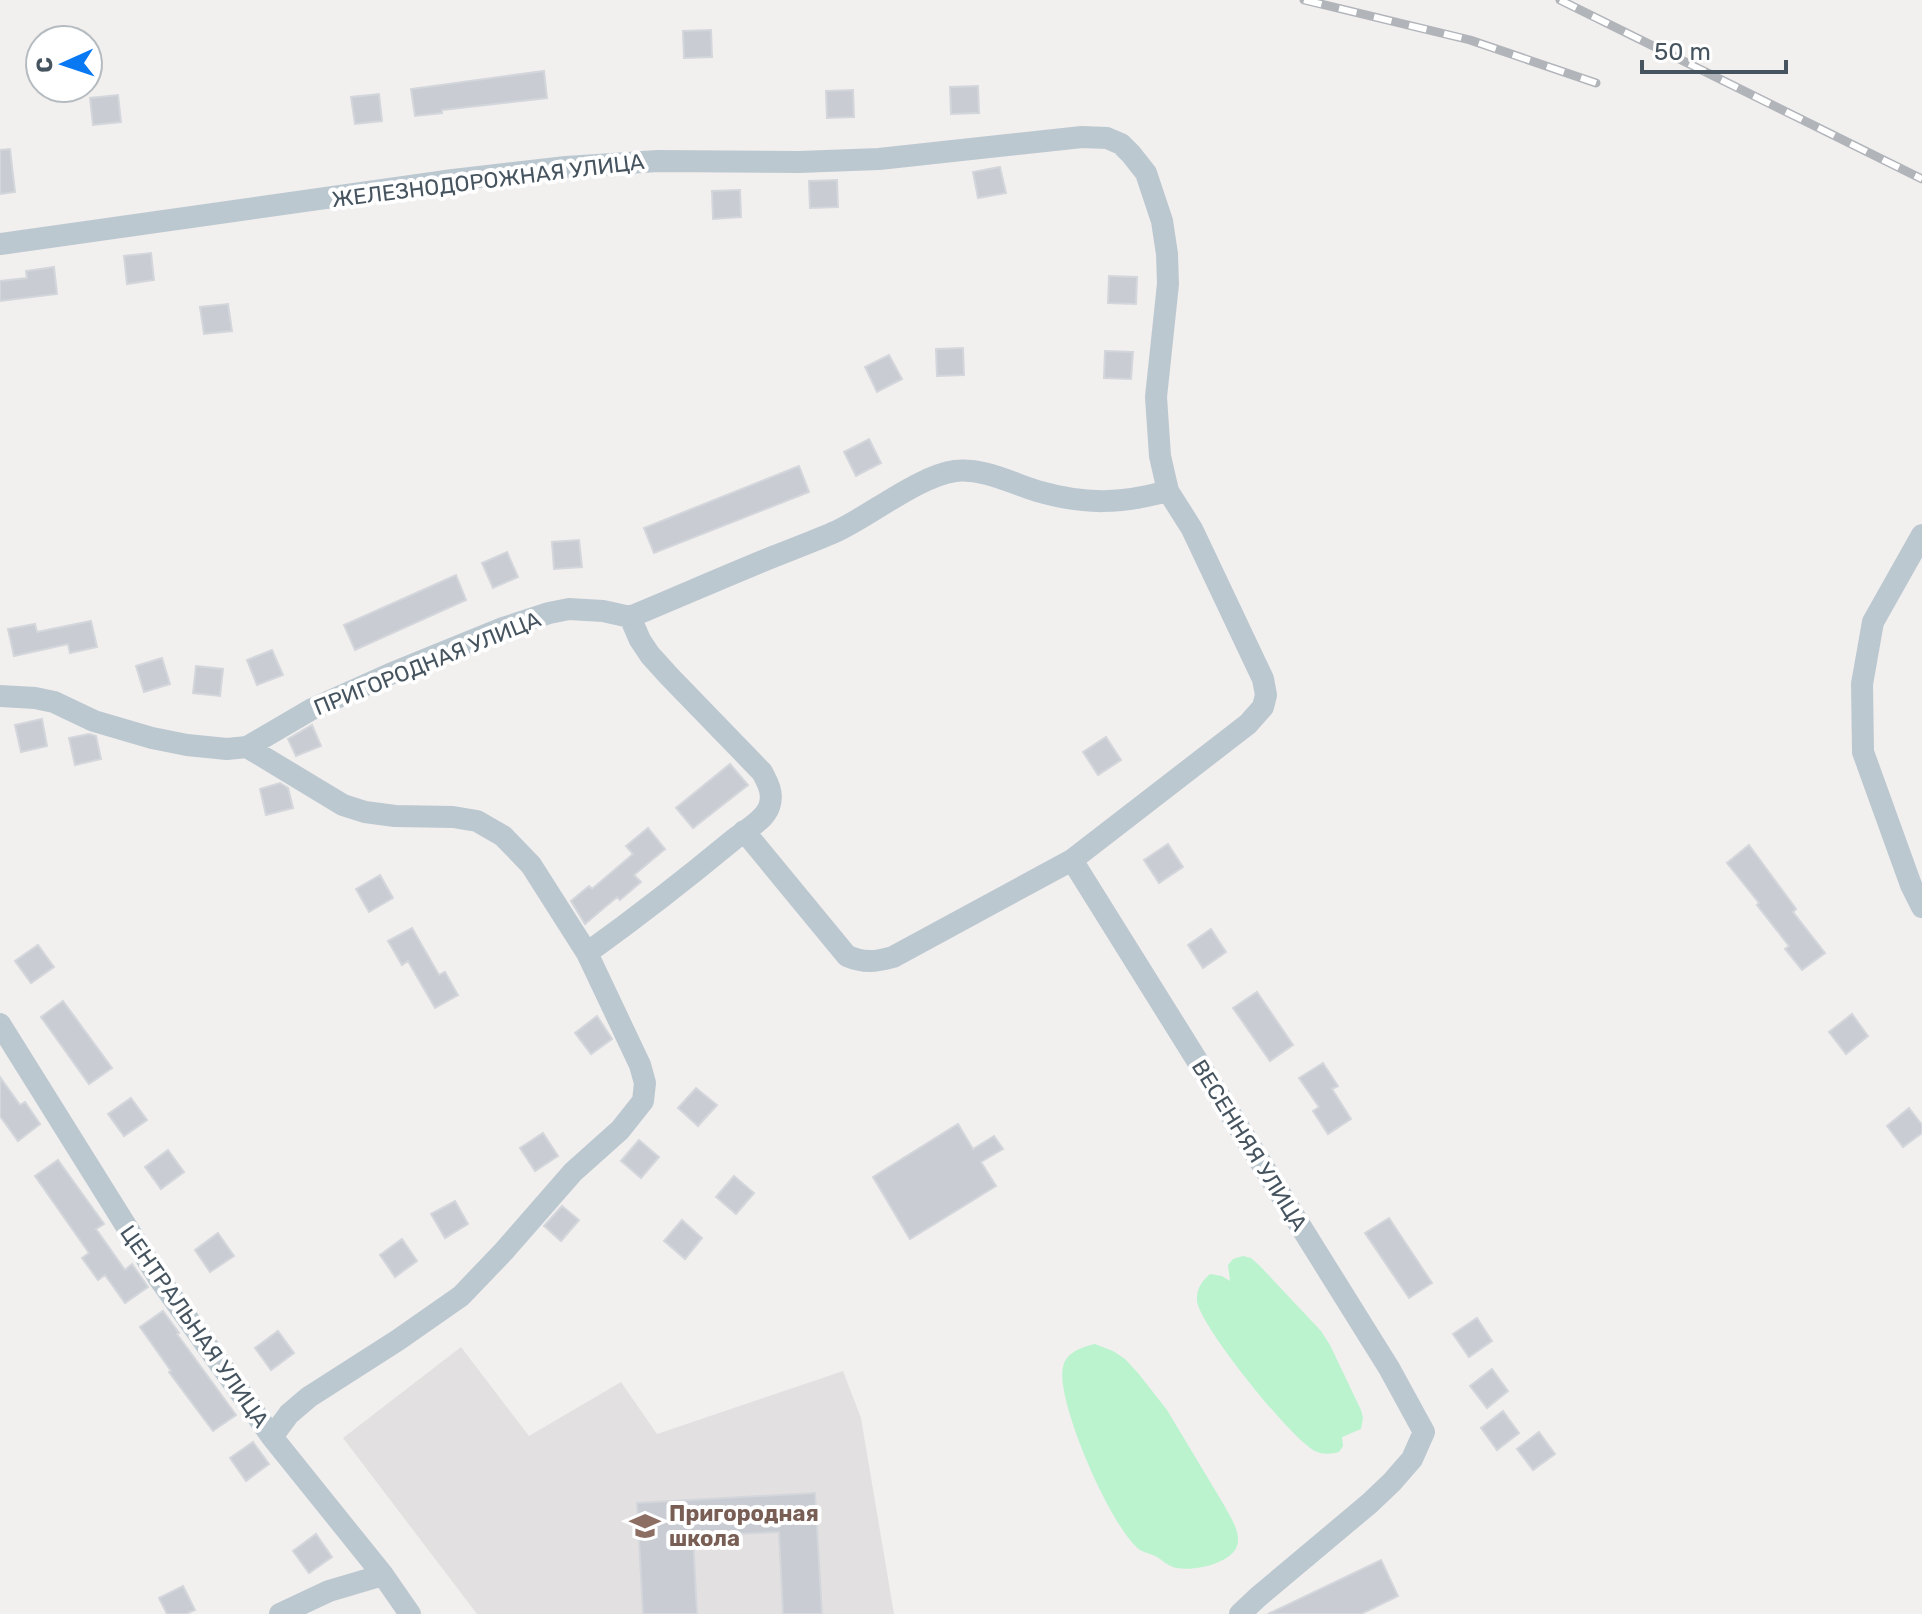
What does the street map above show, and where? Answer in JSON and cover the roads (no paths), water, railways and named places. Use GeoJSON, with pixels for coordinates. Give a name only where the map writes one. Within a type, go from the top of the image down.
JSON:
{"type":"FeatureCollection","features":[{"type":"Feature","properties":{"kind":"street","name":"ЖЕЛЕЗНОДОРОЖНАЯ УЛИЦА"},"geometry":{"type":"LineString","coordinates":[[0,244],[566,167],[658,161],[879,159],[1082,137],[1107,138],[1121,144],[1146,173],[1162,221],[1168,284],[1156,397],[1157,437],[1168,491]]}},
{"type":"Feature","properties":{"kind":"street"},"geometry":{"type":"LineString","coordinates":[[587,953],[762,817],[769,807],[771,796],[770,785],[762,772],[650,655],[630,617],[837,531],[934,477],[953,472],[988,474],[1040,492],[1094,501],[1135,500],[1168,491],[1192,529],[1263,679],[1266,695],[1263,707],[1248,724],[1072,860],[893,957],[876,962],[862,962],[847,956],[744,831]]}},
{"type":"Feature","properties":{"kind":"street"},"geometry":{"type":"LineString","coordinates":[[1922,535],[1873,622],[1862,684],[1863,752],[1911,885],[1922,907]]}},
{"type":"Feature","properties":{"kind":"street","name":"ПРИГОРОДНАЯ УЛИЦА"},"geometry":{"type":"LineString","coordinates":[[247,747],[312,709],[503,628],[569,609],[603,611],[630,617]]}},
{"type":"Feature","properties":{"kind":"street"},"geometry":{"type":"LineString","coordinates":[[0,696],[54,702],[94,721],[152,738],[227,749],[247,747],[343,805],[365,812],[477,821],[503,836],[531,865],[587,953],[640,1065],[645,1083],[643,1101],[620,1130],[573,1172],[461,1296],[309,1397],[289,1414],[272,1437]]}},
{"type":"Feature","properties":{"kind":"street","name":"ВЕСЕННЯЯ УЛИЦА"},"geometry":{"type":"LineString","coordinates":[[1072,860],[1381,1355],[1424,1432],[1412,1459],[1392,1482],[1240,1614]]}},
{"type":"Feature","properties":{"kind":"street","name":"ЦЕНТРАЛЬНАЯ УЛИЦА"},"geometry":{"type":"LineString","coordinates":[[0,1024],[158,1277],[272,1437],[383,1575],[410,1614]]}},
{"type":"Feature","properties":{"kind":"street"},"geometry":{"type":"LineString","coordinates":[[280,1614],[329,1591],[383,1575]]}},
{"type":"Feature","properties":{"kind":"railway"},"geometry":{"type":"LineString","coordinates":[[1304,0],[1470,40],[1596,83]]}},
{"type":"Feature","properties":{"kind":"railway"},"geometry":{"type":"LineString","coordinates":[[1560,0],[1922,179]]}},
{"type":"Feature","properties":{"kind":"place","name":"Пригородная школа"},"geometry":{"type":"Point","coordinates":[645,1526]}}]}
